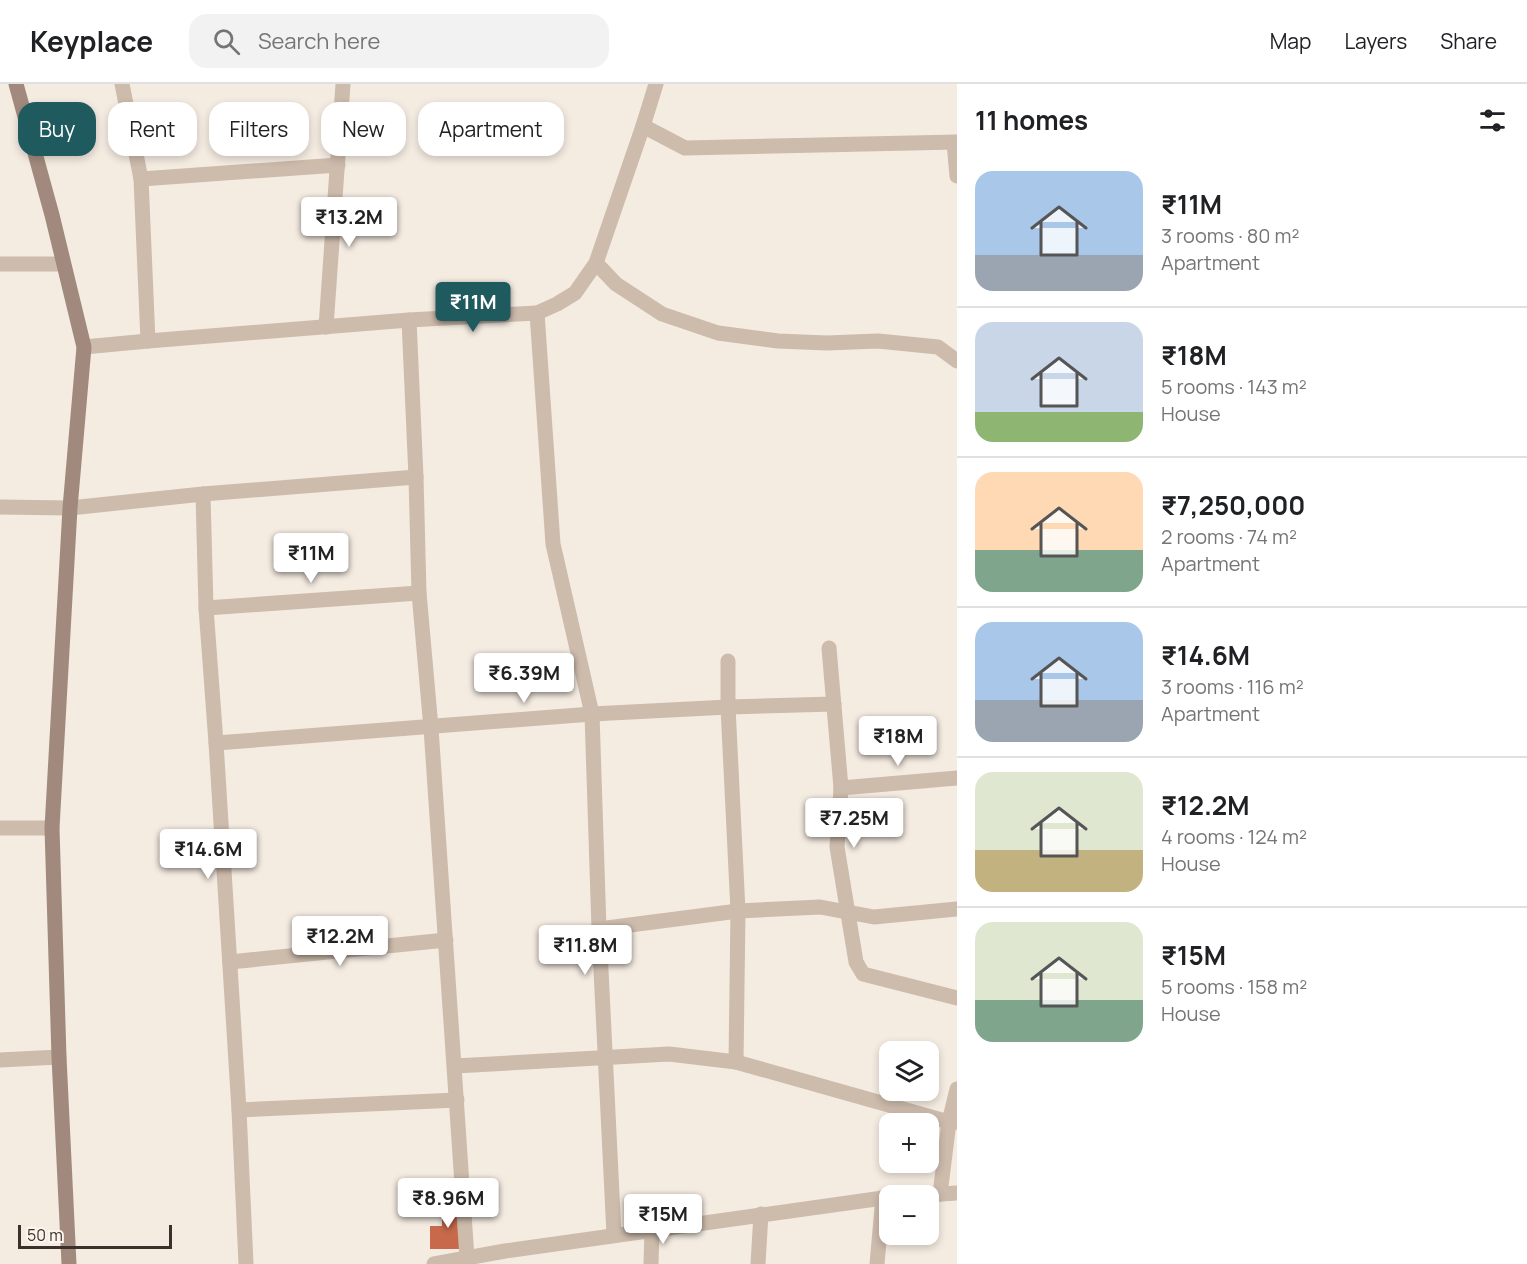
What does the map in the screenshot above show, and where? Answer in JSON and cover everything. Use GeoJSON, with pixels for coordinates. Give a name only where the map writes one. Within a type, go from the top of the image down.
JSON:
{"type":"FeatureCollection","features":[{"type":"Feature","properties":{"kind":"street"},"geometry":{"type":"LineString","coordinates":[[16,84],[52,215],[84,347],[70,508],[52,828],[59,1057],[69,1264]]}},
{"type":"Feature","properties":{"kind":"street"},"geometry":{"type":"LineString","coordinates":[[122,84],[141,178],[148,341]]}},
{"type":"Feature","properties":{"kind":"street"},"geometry":{"type":"LineString","coordinates":[[326,327],[343,84]]}},
{"type":"Feature","properties":{"kind":"street"},"geometry":{"type":"LineString","coordinates":[[84,347],[409,320],[537,313],[557,304],[575,292],[596,263],[656,84]]}},
{"type":"Feature","properties":{"kind":"street"},"geometry":{"type":"LineString","coordinates":[[643,126],[685,148],[956,143],[957,176]]}},
{"type":"Feature","properties":{"kind":"street"},"geometry":{"type":"LineString","coordinates":[[141,178],[338,165]]}},
{"type":"Feature","properties":{"kind":"street"},"geometry":{"type":"LineString","coordinates":[[596,263],[616,284],[662,315],[718,333],[778,341],[826,343],[878,341],[938,347],[957,361]]}},
{"type":"Feature","properties":{"kind":"street"},"geometry":{"type":"LineString","coordinates":[[0,264],[63,264]]}},
{"type":"Feature","properties":{"kind":"street"},"geometry":{"type":"LineString","coordinates":[[537,313],[553,544],[592,714],[599,929],[615,1235]]}},
{"type":"Feature","properties":{"kind":"street"},"geometry":{"type":"LineString","coordinates":[[409,320],[419,593],[431,728],[467,1258]]}},
{"type":"Feature","properties":{"kind":"street"},"geometry":{"type":"LineString","coordinates":[[0,507],[70,508],[203,494],[416,477]]}},
{"type":"Feature","properties":{"kind":"street"},"geometry":{"type":"LineString","coordinates":[[203,494],[206,608],[230,962],[246,1264]]}},
{"type":"Feature","properties":{"kind":"street"},"geometry":{"type":"LineString","coordinates":[[206,608],[419,593]]}},
{"type":"Feature","properties":{"kind":"street"},"geometry":{"type":"LineString","coordinates":[[829,648],[841,788],[837,847],[856,962],[863,974],[957,998]]}},
{"type":"Feature","properties":{"kind":"street"},"geometry":{"type":"LineString","coordinates":[[728,661],[728,707],[738,910],[736,1062]]}},
{"type":"Feature","properties":{"kind":"street"},"geometry":{"type":"LineString","coordinates":[[216,743],[592,714],[834,704]]}},
{"type":"Feature","properties":{"kind":"street"},"geometry":{"type":"LineString","coordinates":[[841,788],[957,778]]}},
{"type":"Feature","properties":{"kind":"street"},"geometry":{"type":"LineString","coordinates":[[0,828],[52,828]]}},
{"type":"Feature","properties":{"kind":"street"},"geometry":{"type":"LineString","coordinates":[[599,929],[738,910],[820,907],[874,917],[957,909]]}},
{"type":"Feature","properties":{"kind":"street"},"geometry":{"type":"LineString","coordinates":[[230,962],[446,940]]}},
{"type":"Feature","properties":{"kind":"street"},"geometry":{"type":"LineString","coordinates":[[455,1066],[669,1054],[736,1062],[953,1122]]}},
{"type":"Feature","properties":{"kind":"street"},"geometry":{"type":"LineString","coordinates":[[0,1060],[59,1057]]}},
{"type":"Feature","properties":{"kind":"street"},"geometry":{"type":"LineString","coordinates":[[957,1089],[940,1194],[957,1193]]}},
{"type":"Feature","properties":{"kind":"street"},"geometry":{"type":"LineString","coordinates":[[239,1110],[457,1100]]}},
{"type":"Feature","properties":{"kind":"street"},"geometry":{"type":"LineString","coordinates":[[434,1264],[467,1258],[505,1258],[615,1235],[879,1198]]}},
{"type":"Feature","properties":{"kind":"street"},"geometry":{"type":"LineString","coordinates":[[758,1264],[761,1214]]}},
{"type":"Feature","properties":{"kind":"street"},"geometry":{"type":"LineString","coordinates":[[651,1264],[652,1230]]}},
{"type":"Feature","properties":{"kind":"street"},"geometry":{"type":"LineString","coordinates":[[878,1264],[880,1245]]}},
{"type":"Feature","properties":{"kind":"building"},"geometry":{"type":"Polygon","coordinates":[[[460,1203],[461,1249],[430,1249],[430,1226],[442,1226],[442,1204],[460,1203]]]}}]}
